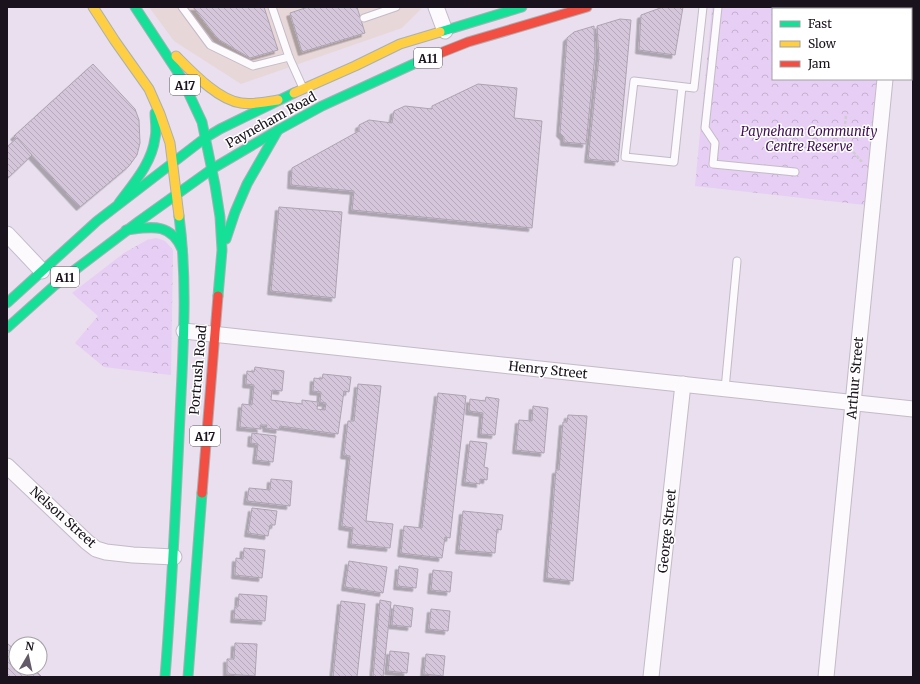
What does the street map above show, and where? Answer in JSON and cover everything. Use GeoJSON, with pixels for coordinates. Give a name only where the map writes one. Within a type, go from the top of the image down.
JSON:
{"type":"FeatureCollection","features":[{"type":"Feature","properties":{"kind":"main road","name":"A17"},"geometry":{"type":"LineString","coordinates":[[93,7],[149,89],[156,103],[170,143],[177,194]]}},
{"type":"Feature","properties":{"kind":"main road","name":"A17"},"geometry":{"type":"LineString","coordinates":[[136,7],[168,55],[192,98],[202,122],[205,138]]}},
{"type":"Feature","properties":{"kind":"main road","name":"Payneham Road"},"geometry":{"type":"LineString","coordinates":[[7,303],[77,238],[119,203],[205,138],[220,129],[278,100],[400,44],[519,7]]}},
{"type":"Feature","properties":{"kind":"main road","name":"Payneham Road"},"geometry":{"type":"LineString","coordinates":[[7,328],[55,285],[126,230],[212,169],[278,130],[328,103],[411,65],[468,42],[587,7]]}},
{"type":"Feature","properties":{"kind":"main road"},"geometry":{"type":"LineString","coordinates":[[155,35],[200,78],[229,99],[237,103],[250,104],[278,100]]}},
{"type":"Feature","properties":{"kind":"main road"},"geometry":{"type":"LineString","coordinates":[[119,203],[146,163],[153,149],[156,131],[156,103]]}},
{"type":"Feature","properties":{"kind":"main road"},"geometry":{"type":"LineString","coordinates":[[222,250],[235,212],[247,184],[278,130]]}},
{"type":"Feature","properties":{"kind":"main road","name":"Portrush Road"},"geometry":{"type":"LineString","coordinates":[[188,677],[206,434],[222,250],[220,205],[205,138]]}},
{"type":"Feature","properties":{"kind":"main road","name":"Portrush Road"},"geometry":{"type":"LineString","coordinates":[[165,677],[174,557],[184,331],[182,249],[177,194]]}},
{"type":"Feature","properties":{"kind":"main road"},"geometry":{"type":"LineString","coordinates":[[126,230],[147,227],[165,229],[175,236],[182,249]]}},
{"type":"Feature","properties":{"kind":"street"},"geometry":{"type":"LineString","coordinates":[[436,7],[445,31]]}},
{"type":"Feature","properties":{"kind":"street","name":"Arthur Street"},"geometry":{"type":"LineString","coordinates":[[826,677],[885,80]]}},
{"type":"Feature","properties":{"kind":"street"},"geometry":{"type":"LineString","coordinates":[[7,234],[42,271]]}},
{"type":"Feature","properties":{"kind":"street","name":"Henry Street"},"geometry":{"type":"LineString","coordinates":[[184,331],[913,409]]}},
{"type":"Feature","properties":{"kind":"street","name":"George Street"},"geometry":{"type":"LineString","coordinates":[[651,677],[683,384]]}},
{"type":"Feature","properties":{"kind":"street","name":"Nelson Street"},"geometry":{"type":"LineString","coordinates":[[7,466],[96,549],[133,555],[174,557]]}},
{"type":"Feature","properties":{"kind":"lane"},"geometry":{"type":"LineString","coordinates":[[182,7],[210,45],[253,66],[289,57]]}},
{"type":"Feature","properties":{"kind":"lane"},"geometry":{"type":"LineString","coordinates":[[272,7],[289,57],[304,89]]}},
{"type":"Feature","properties":{"kind":"lane"},"geometry":{"type":"LineString","coordinates":[[364,18],[396,7]]}},
{"type":"Feature","properties":{"kind":"lane"},"geometry":{"type":"LineString","coordinates":[[682,87],[674,162],[625,157],[634,81],[694,88],[703,7]]}},
{"type":"Feature","properties":{"kind":"lane"},"geometry":{"type":"LineString","coordinates":[[718,7],[705,128],[715,143],[713,164],[795,172]]}},
{"type":"Feature","properties":{"kind":"lane"},"geometry":{"type":"LineString","coordinates":[[725,389],[737,261]]}},
{"type":"Feature","properties":{"kind":"path"},"geometry":{"type":"LineString","coordinates":[[846,116],[843,140],[864,165]]}},
{"type":"Feature","properties":{"kind":"shaded area"},"geometry":{"type":"Polygon","coordinates":[[[149,7],[423,7],[402,28],[241,84],[174,41],[149,7]]]}},
{"type":"Feature","properties":{"kind":"green space","name":"Payneham Community Centre Reserve"},"geometry":{"type":"Polygon","coordinates":[[[712,7],[884,7],[772,8],[772,80],[877,80],[865,205],[695,186],[712,7]]]}},
{"type":"Feature","properties":{"kind":"green space"},"geometry":{"type":"Polygon","coordinates":[[[156,238],[165,241],[173,250],[171,375],[104,367],[75,343],[98,316],[72,293],[124,253],[147,240],[156,238]]]}},
{"type":"Feature","properties":{"kind":"building"},"geometry":{"type":"Polygon","coordinates":[[[193,7],[264,7],[278,50],[250,58],[218,39],[193,7]]]}},
{"type":"Feature","properties":{"kind":"building"},"geometry":{"type":"Polygon","coordinates":[[[308,7],[357,7],[365,33],[302,52],[290,13],[308,7]]]}},
{"type":"Feature","properties":{"kind":"building"},"geometry":{"type":"Polygon","coordinates":[[[663,7],[683,7],[675,55],[639,50],[641,15],[663,7]]]}},
{"type":"Feature","properties":{"kind":"building"},"geometry":{"type":"Polygon","coordinates":[[[811,7],[859,7],[859,8],[811,7]]]}},
{"type":"Feature","properties":{"kind":"building"},"geometry":{"type":"Polygon","coordinates":[[[620,19],[631,20],[618,162],[588,159],[599,57],[597,26],[620,19]]]}},
{"type":"Feature","properties":{"kind":"building"},"geometry":{"type":"Polygon","coordinates":[[[594,26],[595,55],[586,144],[564,142],[564,137],[560,133],[567,38],[574,32],[594,26]]]}},
{"type":"Feature","properties":{"kind":"building"},"geometry":{"type":"Polygon","coordinates":[[[93,64],[135,109],[139,120],[140,143],[137,155],[129,166],[80,207],[14,136],[93,64]]]}},
{"type":"Feature","properties":{"kind":"building"},"geometry":{"type":"Polygon","coordinates":[[[478,84],[517,88],[514,118],[542,121],[532,228],[352,210],[354,191],[291,185],[292,168],[359,131],[359,125],[369,120],[392,123],[394,111],[405,106],[432,109],[432,106],[478,84]]]}},
{"type":"Feature","properties":{"kind":"building"},"geometry":{"type":"Polygon","coordinates":[[[17,138],[32,155],[7,179],[7,147],[17,138]]]}},
{"type":"Feature","properties":{"kind":"building"},"geometry":{"type":"Polygon","coordinates":[[[279,207],[342,212],[335,298],[271,291],[279,207]]]}},
{"type":"Feature","properties":{"kind":"building"},"geometry":{"type":"Polygon","coordinates":[[[255,367],[284,371],[282,391],[272,390],[271,400],[302,404],[302,400],[318,402],[317,409],[325,410],[326,403],[320,402],[321,392],[313,391],[314,378],[322,379],[323,374],[351,377],[349,392],[344,391],[338,434],[280,426],[279,430],[266,428],[267,425],[260,425],[261,429],[240,427],[242,404],[252,405],[254,385],[246,384],[247,371],[254,372],[255,367]]]}},
{"type":"Feature","properties":{"kind":"building"},"geometry":{"type":"Polygon","coordinates":[[[358,384],[381,386],[366,521],[393,524],[390,548],[351,544],[353,528],[342,526],[350,456],[344,455],[348,421],[354,421],[358,384]]]}},
{"type":"Feature","properties":{"kind":"building"},"geometry":{"type":"Polygon","coordinates":[[[438,393],[466,396],[450,538],[445,537],[442,558],[401,553],[404,526],[422,528],[438,393]]]}},
{"type":"Feature","properties":{"kind":"building"},"geometry":{"type":"Polygon","coordinates":[[[486,397],[499,399],[495,435],[481,434],[483,413],[469,411],[470,399],[485,401],[486,397]]]}},
{"type":"Feature","properties":{"kind":"building"},"geometry":{"type":"Polygon","coordinates":[[[533,406],[548,408],[544,453],[516,450],[519,420],[532,421],[533,406]]]}},
{"type":"Feature","properties":{"kind":"building"},"geometry":{"type":"Polygon","coordinates":[[[568,415],[587,416],[573,581],[547,578],[556,470],[559,470],[563,422],[567,422],[568,415]]]}},
{"type":"Feature","properties":{"kind":"building"},"geometry":{"type":"Polygon","coordinates":[[[252,433],[276,436],[273,462],[256,460],[258,444],[251,443],[252,433]]]}},
{"type":"Feature","properties":{"kind":"building"},"geometry":{"type":"Polygon","coordinates":[[[470,441],[487,443],[484,467],[488,468],[487,480],[480,479],[480,484],[465,482],[470,441]]]}},
{"type":"Feature","properties":{"kind":"building"},"geometry":{"type":"Polygon","coordinates":[[[271,479],[292,481],[290,506],[247,501],[249,488],[270,490],[271,479]]]}},
{"type":"Feature","properties":{"kind":"building"},"geometry":{"type":"Polygon","coordinates":[[[252,508],[277,511],[275,525],[270,525],[268,536],[248,533],[252,508]]]}},
{"type":"Feature","properties":{"kind":"building"},"geometry":{"type":"Polygon","coordinates":[[[463,511],[503,515],[501,530],[497,529],[495,553],[459,550],[463,511]]]}},
{"type":"Feature","properties":{"kind":"building"},"geometry":{"type":"Polygon","coordinates":[[[244,548],[265,550],[262,578],[235,575],[236,558],[243,559],[244,548]]]}},
{"type":"Feature","properties":{"kind":"building"},"geometry":{"type":"Polygon","coordinates":[[[349,561],[387,567],[383,593],[345,587],[349,561]]]}},
{"type":"Feature","properties":{"kind":"building"},"geometry":{"type":"Polygon","coordinates":[[[399,566],[418,569],[416,588],[397,586],[399,566]]]}},
{"type":"Feature","properties":{"kind":"building"},"geometry":{"type":"Polygon","coordinates":[[[433,570],[452,572],[450,592],[431,590],[433,570]]]}},
{"type":"Feature","properties":{"kind":"building"},"geometry":{"type":"Polygon","coordinates":[[[239,594],[267,596],[265,621],[234,619],[235,607],[238,607],[239,594]]]}},
{"type":"Feature","properties":{"kind":"building"},"geometry":{"type":"Polygon","coordinates":[[[380,600],[391,602],[383,677],[373,677],[380,600]]]}},
{"type":"Feature","properties":{"kind":"building"},"geometry":{"type":"Polygon","coordinates":[[[341,601],[365,604],[357,677],[333,677],[341,601]]]}},
{"type":"Feature","properties":{"kind":"building"},"geometry":{"type":"Polygon","coordinates":[[[394,605],[413,608],[411,627],[392,625],[394,605]]]}},
{"type":"Feature","properties":{"kind":"building"},"geometry":{"type":"Polygon","coordinates":[[[431,609],[450,611],[448,631],[429,629],[431,609]]]}},
{"type":"Feature","properties":{"kind":"building"},"geometry":{"type":"Polygon","coordinates":[[[7,643],[8,676],[42,677],[7,677],[7,643]]]}},
{"type":"Feature","properties":{"kind":"building"},"geometry":{"type":"Polygon","coordinates":[[[235,643],[257,644],[255,676],[227,674],[227,659],[234,659],[235,643]]]}},
{"type":"Feature","properties":{"kind":"building"},"geometry":{"type":"Polygon","coordinates":[[[390,651],[409,653],[407,673],[388,671],[390,651]]]}},
{"type":"Feature","properties":{"kind":"building"},"geometry":{"type":"Polygon","coordinates":[[[426,654],[445,656],[443,676],[424,674],[426,654]]]}},
{"type":"Feature","properties":{"kind":"traffic: fast"},"geometry":{"type":"LineString","coordinates":[[135,7],[181,77],[202,122],[220,217],[222,250],[218,296]]}},
{"type":"Feature","properties":{"kind":"traffic: fast"},"geometry":{"type":"LineString","coordinates":[[440,32],[522,7]]}},
{"type":"Feature","properties":{"kind":"traffic: fast"},"geometry":{"type":"LineString","coordinates":[[7,328],[55,285],[138,222],[212,169],[322,106],[420,61]]}},
{"type":"Feature","properties":{"kind":"traffic: fast"},"geometry":{"type":"LineString","coordinates":[[7,303],[97,221],[205,138],[220,129],[294,93]]}},
{"type":"Feature","properties":{"kind":"traffic: fast"},"geometry":{"type":"LineString","coordinates":[[119,203],[136,181],[150,156],[156,135],[155,113]]}},
{"type":"Feature","properties":{"kind":"traffic: fast"},"geometry":{"type":"LineString","coordinates":[[226,239],[235,212],[247,184],[278,130]]}},
{"type":"Feature","properties":{"kind":"traffic: fast"},"geometry":{"type":"LineString","coordinates":[[165,677],[174,546],[183,341],[184,291],[182,241],[179,216]]}},
{"type":"Feature","properties":{"kind":"traffic: fast"},"geometry":{"type":"LineString","coordinates":[[126,230],[144,228],[159,228],[166,230],[172,234],[182,249]]}},
{"type":"Feature","properties":{"kind":"traffic: fast"},"geometry":{"type":"LineString","coordinates":[[188,677],[202,493]]}},
{"type":"Feature","properties":{"kind":"traffic: slow"},"geometry":{"type":"LineString","coordinates":[[93,7],[149,89],[160,114],[170,143],[179,216]]}},
{"type":"Feature","properties":{"kind":"traffic: slow"},"geometry":{"type":"LineString","coordinates":[[294,93],[400,44],[440,32]]}},
{"type":"Feature","properties":{"kind":"traffic: slow"},"geometry":{"type":"LineString","coordinates":[[176,56],[206,84],[223,97],[232,101],[250,104],[278,100]]}},
{"type":"Feature","properties":{"kind":"traffic: jam"},"geometry":{"type":"LineString","coordinates":[[420,61],[468,42],[587,7]]}},
{"type":"Feature","properties":{"kind":"traffic: jam"},"geometry":{"type":"LineString","coordinates":[[202,493],[218,296]]}}]}
